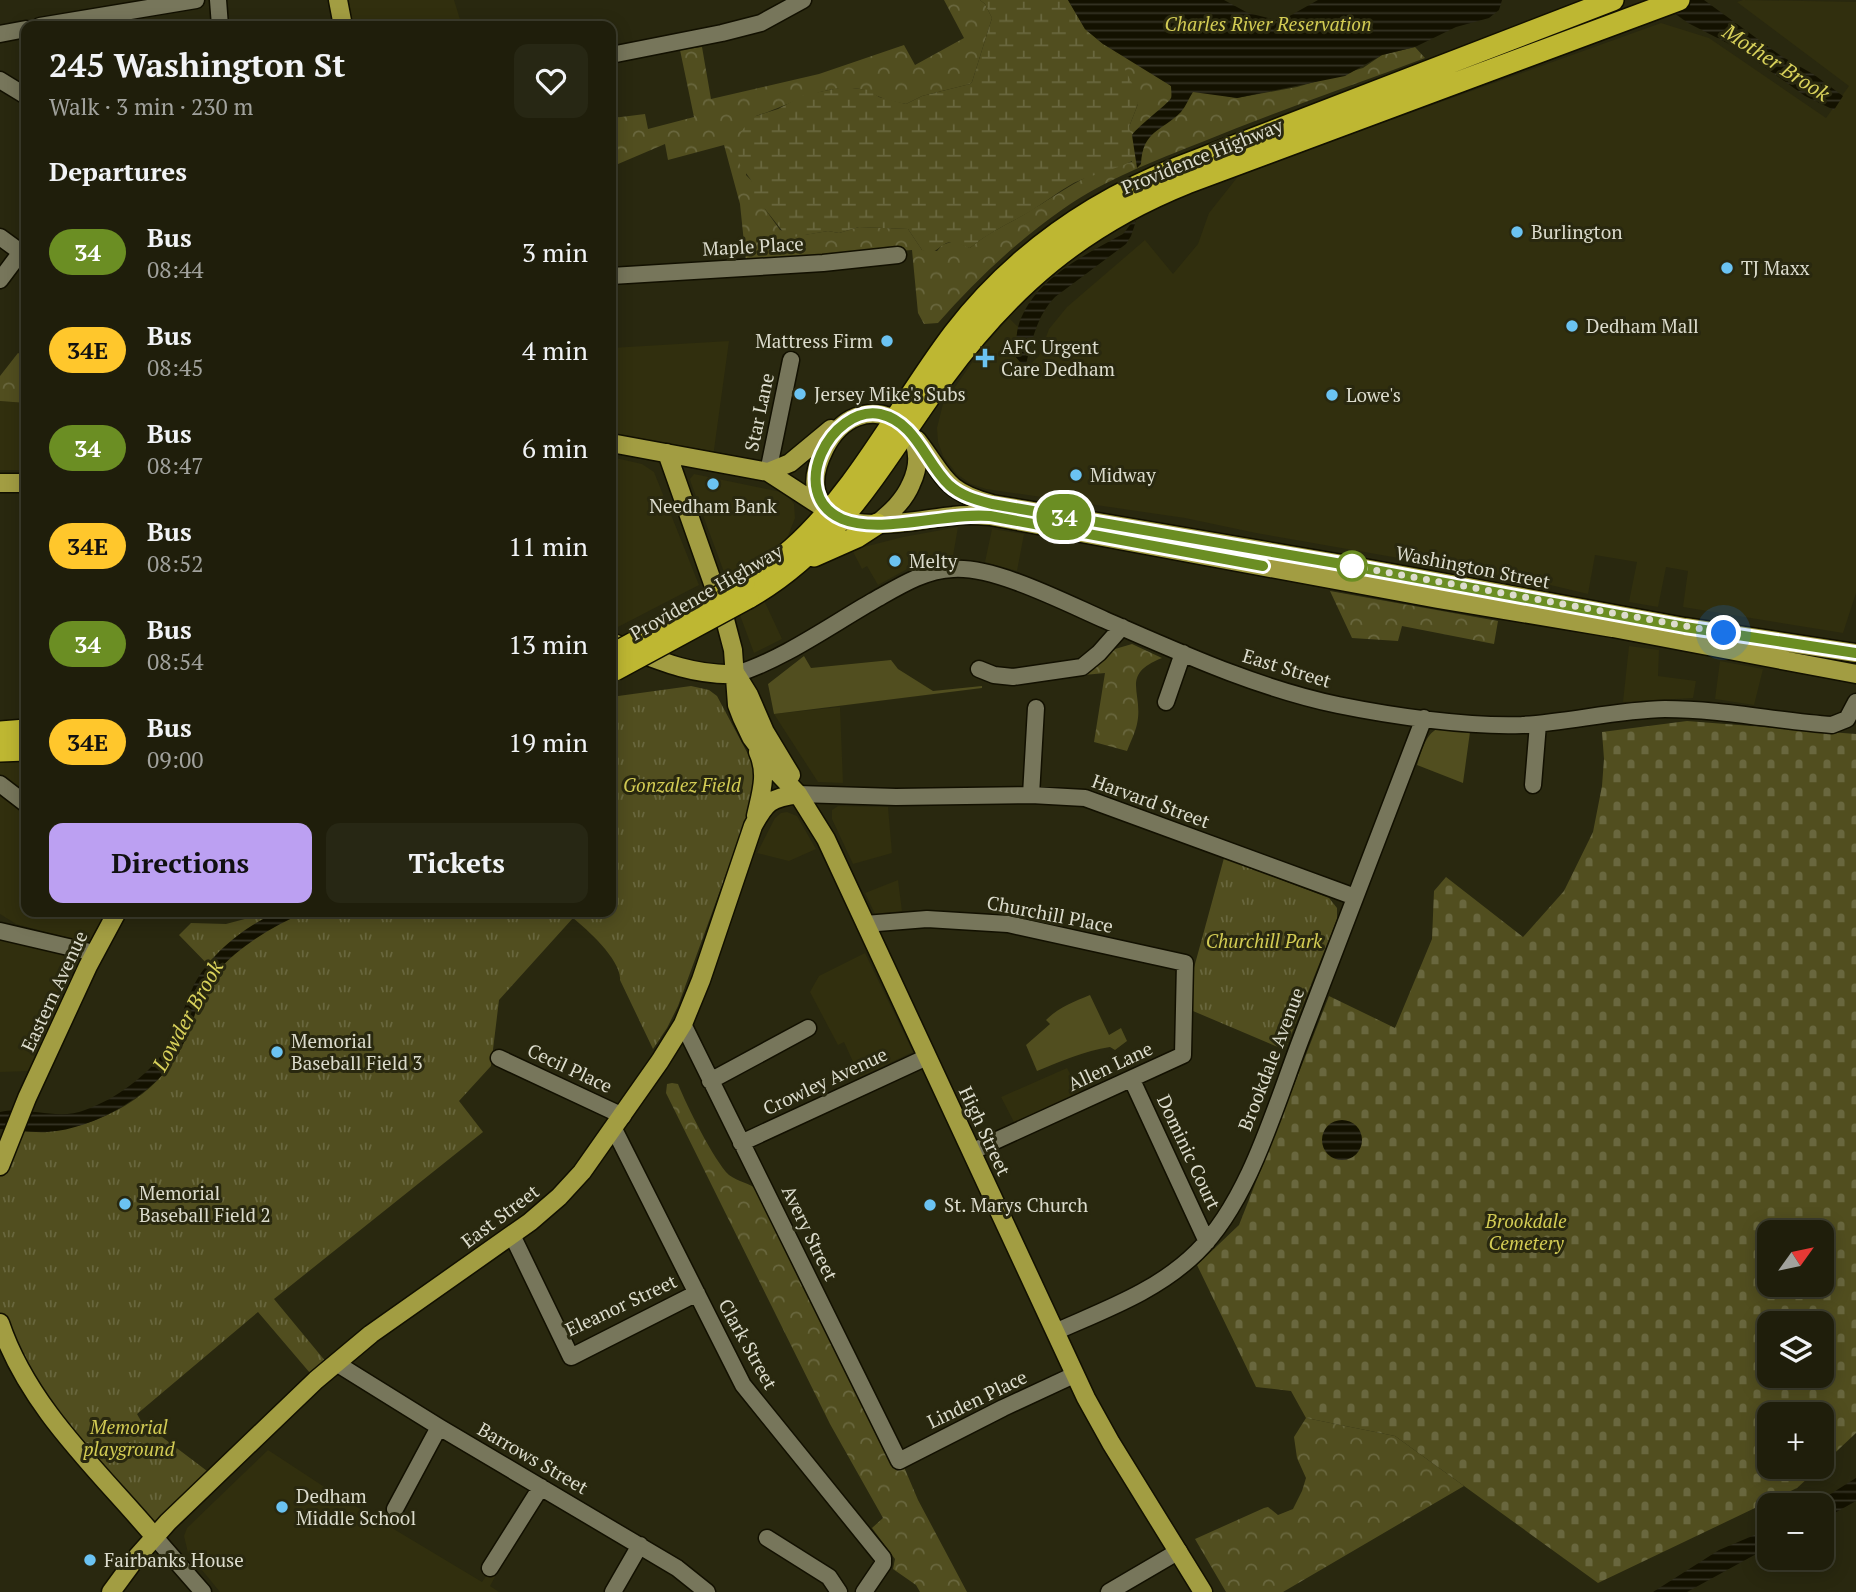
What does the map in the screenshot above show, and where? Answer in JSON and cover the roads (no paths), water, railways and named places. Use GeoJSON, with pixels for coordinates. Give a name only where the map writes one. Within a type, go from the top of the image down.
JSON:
{"type":"FeatureCollection","features":[{"type":"Feature","properties":{"kind":"highway","name":"Providence Highway"},"geometry":{"type":"LineString","coordinates":[[746,590],[774,583],[802,561],[900,424],[955,333],[992,290],[1036,249],[1103,203],[1177,168],[1613,0]]}},
{"type":"Feature","properties":{"kind":"highway","name":"Providence Highway"},"geometry":{"type":"LineString","coordinates":[[900,424],[1006,301],[1065,249],[1116,216],[1187,183],[1679,0]]}},
{"type":"Feature","properties":{"kind":"highway","name":"Providence Highway"},"geometry":{"type":"LineString","coordinates":[[616,664],[746,590],[836,515]]}},
{"type":"Feature","properties":{"kind":"highway"},"geometry":{"type":"LineString","coordinates":[[802,561],[858,537],[877,524]]}},
{"type":"Feature","properties":{"kind":"highway"},"geometry":{"type":"LineString","coordinates":[[0,732],[21,730]]}},
{"type":"Feature","properties":{"kind":"highway"},"geometry":{"type":"LineString","coordinates":[[0,751],[21,750]]}},
{"type":"Feature","properties":{"kind":"main road"},"geometry":{"type":"LineString","coordinates":[[338,0],[342,21]]}},
{"type":"Feature","properties":{"kind":"main road"},"geometry":{"type":"LineString","coordinates":[[768,472],[790,464],[831,429],[856,416],[871,413],[900,424],[916,447],[916,473],[903,498],[877,524]]}},
{"type":"Feature","properties":{"kind":"main road"},"geometry":{"type":"LineString","coordinates":[[836,515],[822,505],[815,488],[817,470],[828,442],[843,424],[856,416]]}},
{"type":"Feature","properties":{"kind":"main road","name":"Washington Street"},"geometry":{"type":"LineString","coordinates":[[900,424],[950,486],[967,496],[992,504],[1349,565],[1673,625],[1856,653]]}},
{"type":"Feature","properties":{"kind":"main road"},"geometry":{"type":"LineString","coordinates":[[616,444],[768,472],[836,515]]}},
{"type":"Feature","properties":{"kind":"main road"},"geometry":{"type":"LineString","coordinates":[[616,644],[686,671],[714,675],[736,674],[733,650],[718,595],[667,453]]}},
{"type":"Feature","properties":{"kind":"main road"},"geometry":{"type":"LineString","coordinates":[[0,483],[21,484]]}},
{"type":"Feature","properties":{"kind":"main road","name":"Washington Street"},"geometry":{"type":"LineString","coordinates":[[836,515],[861,524],[951,516],[990,516],[1856,674]]}},
{"type":"Feature","properties":{"kind":"main road","name":"High Street"},"geometry":{"type":"LineString","coordinates":[[736,674],[737,705],[751,737],[798,794]]}},
{"type":"Feature","properties":{"kind":"main road","name":"High Street"},"geometry":{"type":"LineString","coordinates":[[736,674],[765,732],[791,775],[798,794],[826,839],[1074,1375],[1111,1443],[1203,1592]]}},
{"type":"Feature","properties":{"kind":"main road"},"geometry":{"type":"LineString","coordinates":[[751,737],[765,767],[753,826]]}},
{"type":"Feature","properties":{"kind":"main road","name":"East Street"},"geometry":{"type":"LineString","coordinates":[[111,1592],[154,1536],[336,1363],[371,1334],[546,1209],[592,1160],[683,1024],[708,960],[753,826],[762,808],[780,797],[798,794]]}},
{"type":"Feature","properties":{"kind":"main road","name":"Eastern Avenue"},"geometry":{"type":"LineString","coordinates":[[0,1166],[27,1098],[94,953],[114,917]]}},
{"type":"Feature","properties":{"kind":"main road"},"geometry":{"type":"LineString","coordinates":[[0,1323],[20,1370],[40,1403],[154,1536]]}},
{"type":"Feature","properties":{"kind":"street"},"geometry":{"type":"LineString","coordinates":[[67,21],[163,3],[196,0]]}},
{"type":"Feature","properties":{"kind":"street"},"geometry":{"type":"LineString","coordinates":[[218,0],[220,21]]}},
{"type":"Feature","properties":{"kind":"street"},"geometry":{"type":"LineString","coordinates":[[616,53],[761,23],[803,0]]}},
{"type":"Feature","properties":{"kind":"street"},"geometry":{"type":"LineString","coordinates":[[0,34],[21,30]]}},
{"type":"Feature","properties":{"kind":"street"},"geometry":{"type":"LineString","coordinates":[[0,80],[21,93]]}},
{"type":"Feature","properties":{"kind":"street"},"geometry":{"type":"LineString","coordinates":[[0,237],[21,252]]}},
{"type":"Feature","properties":{"kind":"street","name":"Maple Place"},"geometry":{"type":"LineString","coordinates":[[616,276],[823,263],[898,254]]}},
{"type":"Feature","properties":{"kind":"street"},"geometry":{"type":"LineString","coordinates":[[0,280],[21,257]]}},
{"type":"Feature","properties":{"kind":"street","name":"Star Lane"},"geometry":{"type":"LineString","coordinates":[[768,472],[791,360]]}},
{"type":"Feature","properties":{"kind":"street","name":"East Street"},"geometry":{"type":"LineString","coordinates":[[736,674],[764,664],[906,583],[945,569],[970,570],[1001,578],[1260,684],[1357,709],[1499,725],[1639,711],[1695,709],[1838,724],[1850,716],[1856,702]]}},
{"type":"Feature","properties":{"kind":"street"},"geometry":{"type":"LineString","coordinates":[[979,669],[994,675],[1013,677],[1082,667],[1099,653],[1122,627]]}},
{"type":"Feature","properties":{"kind":"street"},"geometry":{"type":"LineString","coordinates":[[1166,702],[1183,653]]}},
{"type":"Feature","properties":{"kind":"street"},"geometry":{"type":"LineString","coordinates":[[1031,795],[1035,708]]}},
{"type":"Feature","properties":{"kind":"street","name":"Brookdale Avenue"},"geometry":{"type":"LineString","coordinates":[[1055,1332],[1156,1285],[1185,1264],[1208,1242],[1226,1218],[1264,1136],[1424,718]]}},
{"type":"Feature","properties":{"kind":"street"},"geometry":{"type":"LineString","coordinates":[[1533,785],[1538,723]]}},
{"type":"Feature","properties":{"kind":"street"},"geometry":{"type":"LineString","coordinates":[[0,784],[21,800]]}},
{"type":"Feature","properties":{"kind":"street","name":"Harvard Street"},"geometry":{"type":"LineString","coordinates":[[798,794],[896,797],[1031,795],[1073,796],[1098,800],[1356,897]]}},
{"type":"Feature","properties":{"kind":"street","name":"Churchill Place"},"geometry":{"type":"LineString","coordinates":[[865,924],[927,919],[1008,924],[1185,963]]}},
{"type":"Feature","properties":{"kind":"street"},"geometry":{"type":"LineString","coordinates":[[0,931],[94,953]]}},
{"type":"Feature","properties":{"kind":"street","name":"Allen Lane"},"geometry":{"type":"LineString","coordinates":[[971,1152],[1183,1055],[1185,963]]}},
{"type":"Feature","properties":{"kind":"street","name":"Avery Street"},"geometry":{"type":"LineString","coordinates":[[683,1024],[899,1461]]}},
{"type":"Feature","properties":{"kind":"street"},"geometry":{"type":"LineString","coordinates":[[710,1081],[808,1028]]}},
{"type":"Feature","properties":{"kind":"street","name":"Crowley Avenue"},"geometry":{"type":"LineString","coordinates":[[741,1143],[927,1057]]}},
{"type":"Feature","properties":{"kind":"street","name":"Cecil Place"},"geometry":{"type":"LineString","coordinates":[[499,1058],[618,1122]]}},
{"type":"Feature","properties":{"kind":"street","name":"Dominic Court"},"geometry":{"type":"LineString","coordinates":[[1132,1080],[1208,1242]]}},
{"type":"Feature","properties":{"kind":"street","name":"Clark Street"},"geometry":{"type":"LineString","coordinates":[[618,1122],[696,1293],[743,1385],[883,1558],[883,1564],[864,1592]]}},
{"type":"Feature","properties":{"kind":"street","name":"Eleanor Street"},"geometry":{"type":"LineString","coordinates":[[512,1235],[571,1357],[696,1293]]}},
{"type":"Feature","properties":{"kind":"street","name":"Barrows Street"},"geometry":{"type":"LineString","coordinates":[[336,1363],[640,1545],[677,1568],[707,1592]]}},
{"type":"Feature","properties":{"kind":"street","name":"Linden Place"},"geometry":{"type":"LineString","coordinates":[[899,1461],[1074,1375]]}},
{"type":"Feature","properties":{"kind":"street"},"geometry":{"type":"LineString","coordinates":[[395,1509],[439,1427]]}},
{"type":"Feature","properties":{"kind":"street"},"geometry":{"type":"LineString","coordinates":[[491,1568],[541,1487]]}},
{"type":"Feature","properties":{"kind":"street"},"geometry":{"type":"LineString","coordinates":[[154,1536],[203,1592]]}},
{"type":"Feature","properties":{"kind":"street"},"geometry":{"type":"LineString","coordinates":[[767,1538],[829,1577],[839,1592]]}},
{"type":"Feature","properties":{"kind":"street"},"geometry":{"type":"LineString","coordinates":[[613,1592],[640,1545]]}},
{"type":"Feature","properties":{"kind":"street"},"geometry":{"type":"LineString","coordinates":[[1109,1592],[1179,1551]]}},
{"type":"Feature","properties":{"kind":"water"},"geometry":{"type":"Polygon","coordinates":[[[1068,0],[1224,0],[1248,13],[1276,20],[1286,18],[1318,0],[1502,0],[1499,10],[1489,18],[1456,27],[1415,47],[1382,55],[1345,76],[1237,98],[1193,92],[1181,112],[1149,138],[1142,153],[1141,164],[1137,168],[1132,135],[1169,101],[1171,86],[1103,44],[1085,29],[1068,0]]]}},
{"type":"Feature","properties":{"kind":"water","name":"Mother Brook"},"geometry":{"type":"Polygon","coordinates":[[[1656,0],[1704,0],[1781,56],[1813,74],[1843,96],[1834,110],[1805,96],[1741,50],[1688,23],[1656,0]]]}},
{"type":"Feature","properties":{"kind":"water"},"geometry":{"type":"Polygon","coordinates":[[[1136,221],[1126,244],[1055,297],[1043,312],[1026,364],[1020,362],[1015,356],[1018,329],[1031,300],[1053,277],[1123,234],[1136,221]]]}},
{"type":"Feature","properties":{"kind":"water","name":"Lowder Brook"},"geometry":{"type":"Polygon","coordinates":[[[294,917],[258,937],[236,953],[217,972],[200,1001],[178,1054],[168,1069],[139,1095],[103,1117],[66,1129],[42,1132],[0,1129],[0,1112],[75,1113],[108,1100],[130,1086],[166,1049],[194,985],[209,962],[230,942],[266,918],[294,917]]]}},
{"type":"Feature","properties":{"kind":"water"},"geometry":{"type":"Polygon","coordinates":[[[1342,1120],[1356,1126],[1362,1140],[1356,1154],[1342,1160],[1328,1154],[1322,1140],[1328,1126],[1342,1120]]]}},
{"type":"Feature","properties":{"kind":"water"},"geometry":{"type":"Polygon","coordinates":[[[1856,1478],[1856,1501],[1834,1513],[1832,1493],[1856,1478]]]}},
{"type":"Feature","properties":{"kind":"water"},"geometry":{"type":"Polygon","coordinates":[[[1757,1534],[1757,1554],[1687,1592],[1653,1592],[1719,1550],[1757,1534]]]}},
{"type":"Feature","properties":{"kind":"place","name":"Burlington"},"geometry":{"type":"Point","coordinates":[1517,232]}},
{"type":"Feature","properties":{"kind":"place","name":"TJ Maxx"},"geometry":{"type":"Point","coordinates":[1727,268]}},
{"type":"Feature","properties":{"kind":"place","name":"Dedham Mall"},"geometry":{"type":"Point","coordinates":[1572,326]}},
{"type":"Feature","properties":{"kind":"place","name":"Mattress Firm"},"geometry":{"type":"Point","coordinates":[887,341]}},
{"type":"Feature","properties":{"kind":"place","name":"AFC Urgent Care Dedham"},"geometry":{"type":"Point","coordinates":[985,358]}},
{"type":"Feature","properties":{"kind":"place","name":"Jersey Mike's Subs"},"geometry":{"type":"Point","coordinates":[800,394]}},
{"type":"Feature","properties":{"kind":"place","name":"Lowe's"},"geometry":{"type":"Point","coordinates":[1332,395]}},
{"type":"Feature","properties":{"kind":"place","name":"Midway"},"geometry":{"type":"Point","coordinates":[1076,475]}},
{"type":"Feature","properties":{"kind":"place","name":"Needham Bank"},"geometry":{"type":"Point","coordinates":[713,484]}},
{"type":"Feature","properties":{"kind":"place","name":"Melty"},"geometry":{"type":"Point","coordinates":[895,561]}},
{"type":"Feature","properties":{"kind":"place","name":"Memorial Baseball Field 3"},"geometry":{"type":"Point","coordinates":[277,1052]}},
{"type":"Feature","properties":{"kind":"place","name":"Memorial Baseball Field 2"},"geometry":{"type":"Point","coordinates":[125,1204]}},
{"type":"Feature","properties":{"kind":"place","name":"St. Marys Church"},"geometry":{"type":"Point","coordinates":[930,1205]}},
{"type":"Feature","properties":{"kind":"place","name":"Dedham Middle School"},"geometry":{"type":"Point","coordinates":[282,1507]}},
{"type":"Feature","properties":{"kind":"place","name":"Fairbanks House"},"geometry":{"type":"Point","coordinates":[90,1560]}},
{"type":"Feature","properties":{"kind":"park label","name":"Charles River Reservation"},"geometry":{"type":"Point","coordinates":[1268,24]}},
{"type":"Feature","properties":{"kind":"park label","name":"Gonzalez Field"},"geometry":{"type":"Point","coordinates":[682,785]}},
{"type":"Feature","properties":{"kind":"park label","name":"Churchill Park"},"geometry":{"type":"Point","coordinates":[1264,941]}},
{"type":"Feature","properties":{"kind":"park label","name":"Brookdale Cemetery"},"geometry":{"type":"Point","coordinates":[1526,1232]}},
{"type":"Feature","properties":{"kind":"park label","name":"Memorial playground"},"geometry":{"type":"Point","coordinates":[129,1438]}}]}
